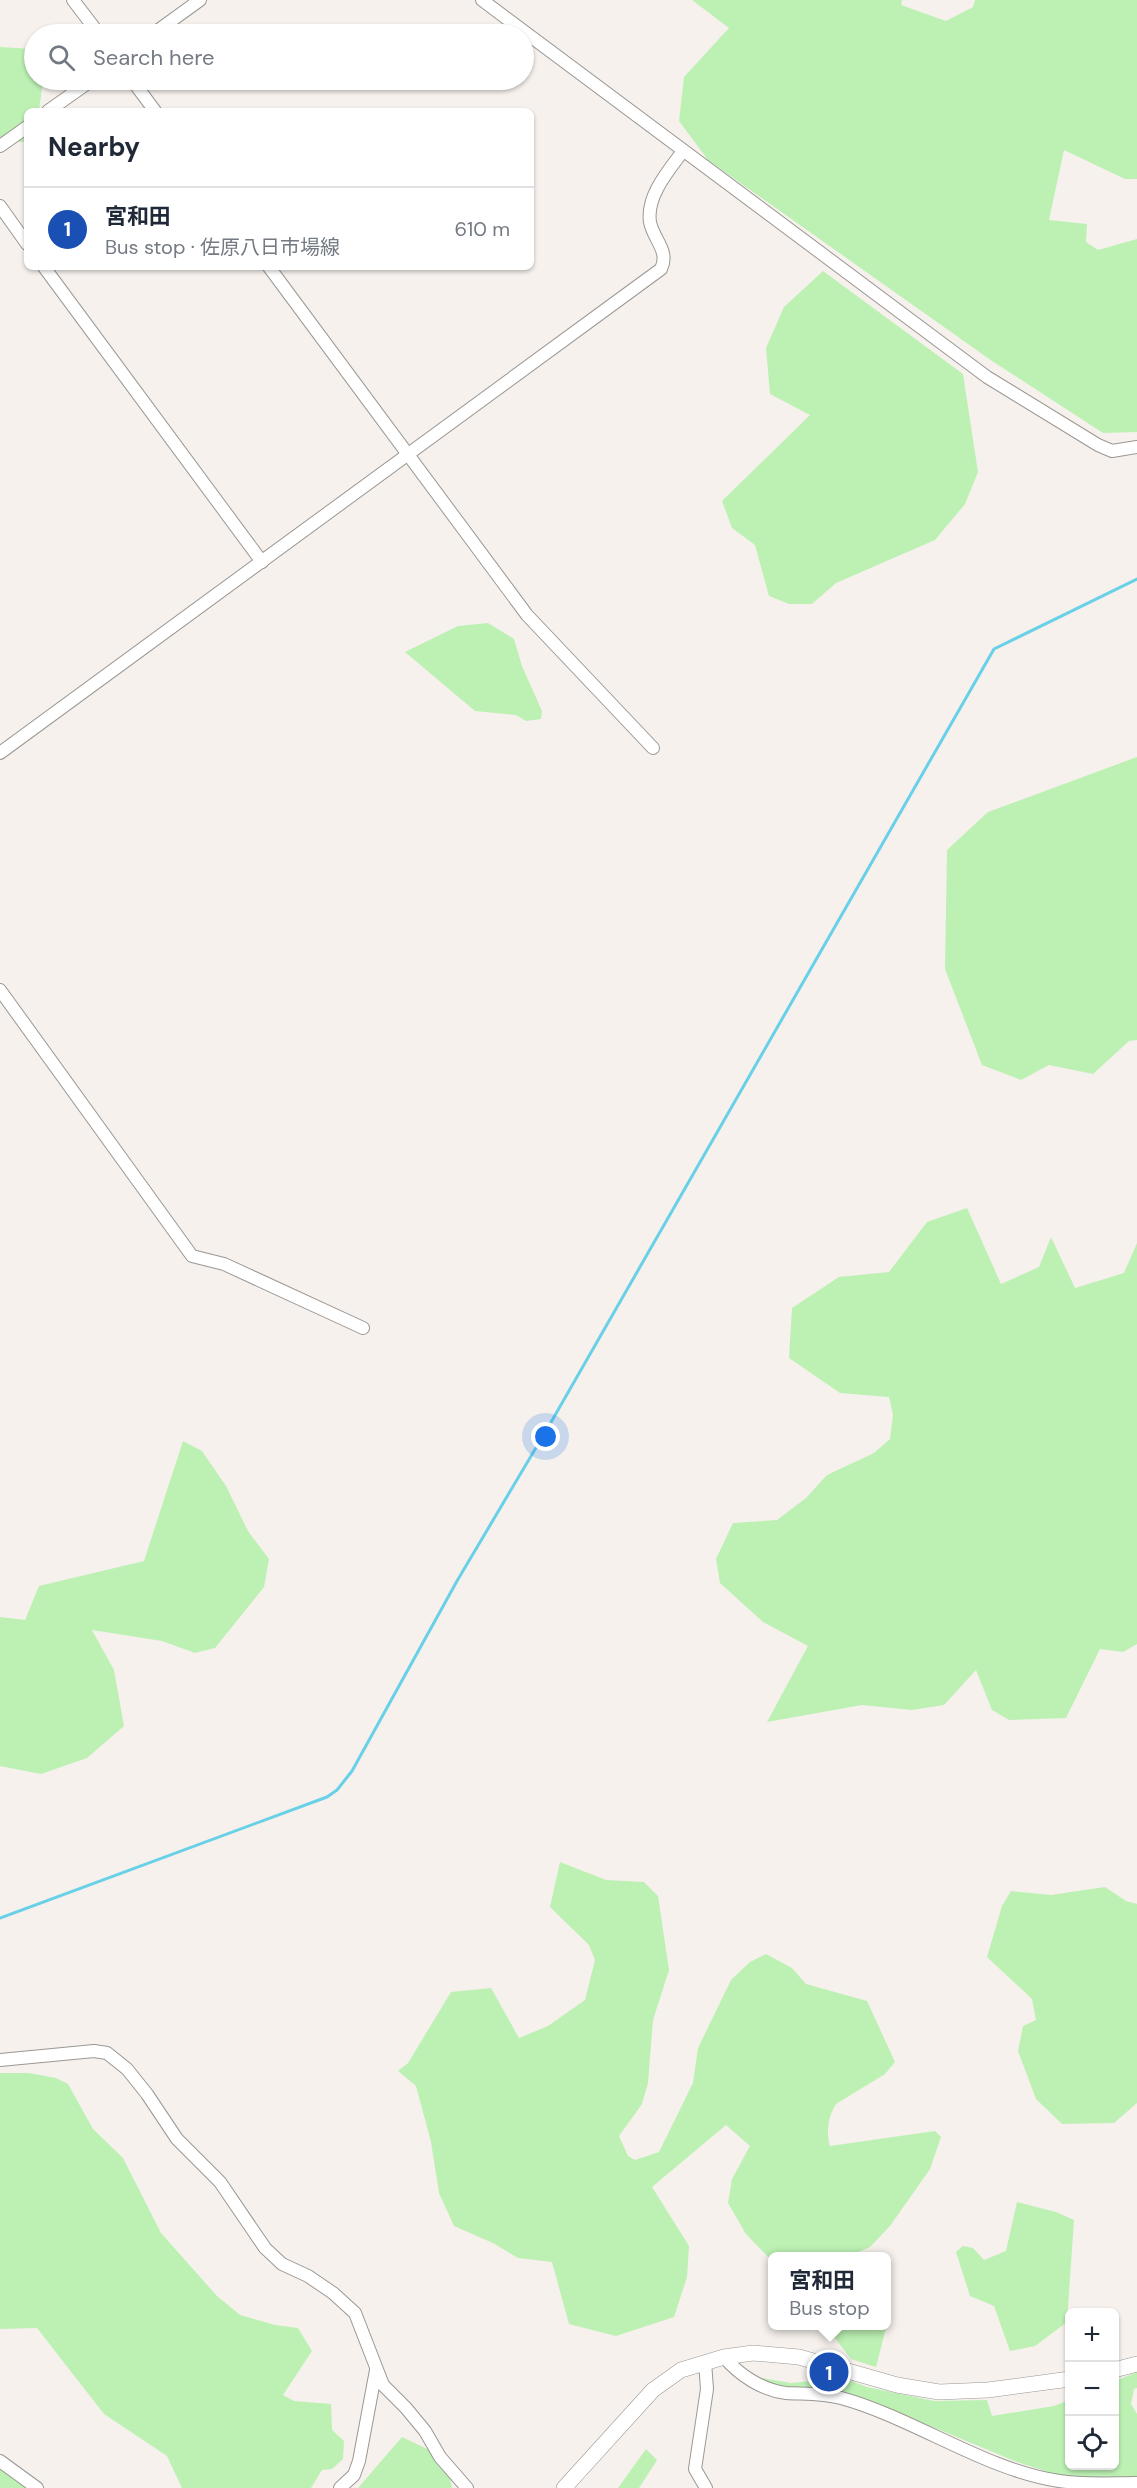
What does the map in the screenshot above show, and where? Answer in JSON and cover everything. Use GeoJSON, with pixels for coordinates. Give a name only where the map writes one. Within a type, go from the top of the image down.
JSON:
{"type":"FeatureCollection","features":[{"type":"Feature","properties":{"kind":"main road"},"geometry":{"type":"LineString","coordinates":[[564,2488],[653,2390],[681,2370],[724,2357],[753,2353],[799,2357],[897,2385],[939,2392],[988,2390],[1065,2380]]}},
{"type":"Feature","properties":{"kind":"main road"},"geometry":{"type":"LineString","coordinates":[[1119,2369],[1137,2364]]}},
{"type":"Feature","properties":{"kind":"street"},"geometry":{"type":"LineString","coordinates":[[73,0],[91,24]]}},
{"type":"Feature","properties":{"kind":"street"},"geometry":{"type":"LineString","coordinates":[[167,24],[200,0]]}},
{"type":"Feature","properties":{"kind":"street"},"geometry":{"type":"LineString","coordinates":[[483,0],[515,24]]}},
{"type":"Feature","properties":{"kind":"street"},"geometry":{"type":"LineString","coordinates":[[534,39],[987,377],[1098,446],[1112,451],[1137,447]]}},
{"type":"Feature","properties":{"kind":"street"},"geometry":{"type":"LineString","coordinates":[[52,108],[78,90]]}},
{"type":"Feature","properties":{"kind":"street"},"geometry":{"type":"LineString","coordinates":[[139,90],[153,108]]}},
{"type":"Feature","properties":{"kind":"street"},"geometry":{"type":"LineString","coordinates":[[0,146],[24,129]]}},
{"type":"Feature","properties":{"kind":"street"},"geometry":{"type":"LineString","coordinates":[[0,753],[661,270],[665,262],[650,222],[650,208],[664,177],[683,152]]}},
{"type":"Feature","properties":{"kind":"street"},"geometry":{"type":"LineString","coordinates":[[0,206],[24,240]]}},
{"type":"Feature","properties":{"kind":"street"},"geometry":{"type":"LineString","coordinates":[[46,270],[262,562]]}},
{"type":"Feature","properties":{"kind":"street"},"geometry":{"type":"LineString","coordinates":[[271,270],[527,615],[653,748]]}},
{"type":"Feature","properties":{"kind":"street"},"geometry":{"type":"LineString","coordinates":[[0,990],[192,1256],[224,1264],[363,1328]]}},
{"type":"Feature","properties":{"kind":"street"},"geometry":{"type":"LineString","coordinates":[[0,2060],[94,2051],[118,2060],[147,2094],[177,2139],[220,2182],[265,2248],[282,2264],[308,2276],[333,2293],[355,2313],[382,2385],[406,2408],[425,2431],[440,2457],[467,2488]]}},
{"type":"Feature","properties":{"kind":"street"},"geometry":{"type":"LineString","coordinates":[[724,2357],[732,2366],[763,2387],[775,2391],[840,2398],[894,2416],[938,2438],[1016,2470],[1060,2482],[1137,2483]]}},
{"type":"Feature","properties":{"kind":"street"},"geometry":{"type":"LineString","coordinates":[[705,2362],[707,2389],[695,2469],[706,2488]]}},
{"type":"Feature","properties":{"kind":"street"},"geometry":{"type":"LineString","coordinates":[[340,2488],[354,2475],[359,2461],[375,2370]]}},
{"type":"Feature","properties":{"kind":"street"},"geometry":{"type":"LineString","coordinates":[[0,2461],[37,2488]]}},
{"type":"Feature","properties":{"kind":"green space"},"geometry":{"type":"Polygon","coordinates":[[[692,0],[902,0],[901,5],[946,21],[973,7],[975,0],[1137,0],[1137,179],[1125,179],[1064,150],[1049,220],[1087,224],[1086,242],[1098,250],[1137,239],[1137,432],[1103,433],[992,361],[708,160],[679,121],[684,77],[729,28],[692,0]]]}},
{"type":"Feature","properties":{"kind":"green space"},"geometry":{"type":"Polygon","coordinates":[[[0,47],[24,48],[24,90],[42,90],[39,108],[24,108],[24,142],[0,142],[0,47]]]}},
{"type":"Feature","properties":{"kind":"green space"},"geometry":{"type":"Polygon","coordinates":[[[823,271],[963,374],[978,472],[965,504],[935,540],[836,583],[812,604],[789,604],[769,596],[755,545],[732,528],[722,501],[810,415],[770,394],[766,348],[784,307],[823,271]]]}},
{"type":"Feature","properties":{"kind":"green space"},"geometry":{"type":"Polygon","coordinates":[[[488,623],[514,639],[522,666],[542,711],[541,719],[526,721],[516,715],[475,711],[405,652],[458,626],[488,623]]]}},
{"type":"Feature","properties":{"kind":"green space"},"geometry":{"type":"Polygon","coordinates":[[[1137,757],[1137,1040],[1129,1041],[1093,1074],[1049,1065],[1021,1080],[982,1065],[945,969],[947,850],[988,812],[1137,757]]]}},
{"type":"Feature","properties":{"kind":"green space"},"geometry":{"type":"Polygon","coordinates":[[[967,1208],[1001,1284],[1039,1267],[1051,1237],[1075,1288],[1124,1273],[1137,1243],[1137,1644],[1123,1652],[1100,1649],[1066,1718],[1009,1720],[992,1710],[976,1670],[944,1705],[912,1710],[862,1705],[767,1722],[808,1646],[763,1622],[720,1583],[716,1559],[733,1523],[777,1520],[806,1498],[827,1475],[874,1453],[890,1439],[893,1415],[889,1397],[840,1393],[789,1358],[792,1308],[839,1277],[889,1272],[927,1222],[967,1208]]]}},
{"type":"Feature","properties":{"kind":"green space"},"geometry":{"type":"Polygon","coordinates":[[[183,1441],[202,1451],[226,1486],[248,1531],[269,1559],[264,1587],[215,1648],[195,1653],[162,1641],[92,1630],[114,1670],[124,1726],[87,1758],[41,1774],[0,1766],[0,1617],[25,1620],[39,1586],[144,1561],[183,1441]]]}},
{"type":"Feature","properties":{"kind":"green space"},"geometry":{"type":"Polygon","coordinates":[[[560,1862],[606,1880],[644,1882],[658,1896],[669,1970],[653,2020],[648,2083],[642,2104],[619,2136],[628,2156],[635,2160],[659,2152],[693,2083],[698,2048],[731,1980],[750,1962],[766,1954],[792,1968],[806,1984],[867,2001],[895,2062],[885,2074],[836,2104],[828,2125],[830,2146],[935,2131],[941,2137],[930,2169],[890,2226],[870,2247],[858,2252],[768,2252],[768,2257],[746,2234],[728,2203],[732,2179],[750,2146],[726,2125],[652,2187],[689,2246],[687,2277],[674,2317],[616,2336],[569,2324],[552,2262],[518,2258],[493,2243],[454,2226],[439,2193],[431,2142],[416,2086],[398,2071],[408,2063],[451,1992],[491,1988],[519,2038],[548,2026],[585,2000],[595,1960],[589,1945],[550,1907],[560,1862]]]}},
{"type":"Feature","properties":{"kind":"green space"},"geometry":{"type":"Polygon","coordinates":[[[1105,1887],[1126,1901],[1137,1904],[1137,2103],[1114,2123],[1062,2124],[1036,2099],[1018,2051],[1023,2026],[1036,2020],[1032,1999],[987,1957],[1002,1906],[1011,1891],[1051,1895],[1105,1887]]]}},
{"type":"Feature","properties":{"kind":"green space"},"geometry":{"type":"Polygon","coordinates":[[[0,2073],[29,2073],[56,2078],[68,2084],[93,2129],[123,2158],[161,2233],[217,2296],[240,2315],[275,2325],[298,2328],[312,2351],[283,2395],[294,2401],[331,2404],[332,2430],[344,2441],[343,2459],[332,2469],[322,2470],[311,2488],[182,2488],[167,2456],[104,2414],[37,2328],[0,2329],[0,2073]]]}},
{"type":"Feature","properties":{"kind":"green space"},"geometry":{"type":"Polygon","coordinates":[[[1017,2202],[1056,2212],[1074,2220],[1065,2324],[1035,2346],[1010,2351],[994,2306],[970,2296],[956,2252],[963,2246],[973,2248],[984,2260],[1006,2251],[1017,2202]]]}},
{"type":"Feature","properties":{"kind":"green space"},"geometry":{"type":"Polygon","coordinates":[[[829,2330],[885,2330],[876,2367],[851,2359],[829,2330]]]}},
{"type":"Feature","properties":{"kind":"green space"},"geometry":{"type":"Polygon","coordinates":[[[1137,2372],[1137,2388],[1134,2389],[1131,2404],[1137,2414],[1137,2479],[1064,2477],[1017,2462],[899,2413],[782,2389],[756,2377],[791,2383],[844,2378],[867,2387],[934,2401],[987,2400],[992,2416],[1054,2406],[1065,2402],[1065,2470],[1119,2470],[1119,2379],[1137,2372]]]}},
{"type":"Feature","properties":{"kind":"green space"},"geometry":{"type":"Polygon","coordinates":[[[402,2437],[446,2458],[452,2488],[358,2488],[402,2437]]]}},
{"type":"Feature","properties":{"kind":"green space"},"geometry":{"type":"Polygon","coordinates":[[[646,2449],[657,2460],[639,2488],[618,2488],[646,2449]]]}},
{"type":"Feature","properties":{"kind":"green space"},"geometry":{"type":"Polygon","coordinates":[[[0,2464],[43,2488],[0,2488],[0,2464]]]}},
{"type":"Feature","properties":{"kind":"waterway"},"geometry":{"type":"LineString","coordinates":[[0,1918],[327,1797],[337,1790],[352,1771],[457,1581],[550,1424],[994,649],[1137,579]]}},
{"type":"Feature","properties":{"kind":"place","name":"宮和田"},"geometry":{"type":"Point","coordinates":[829,2372]}}]}
